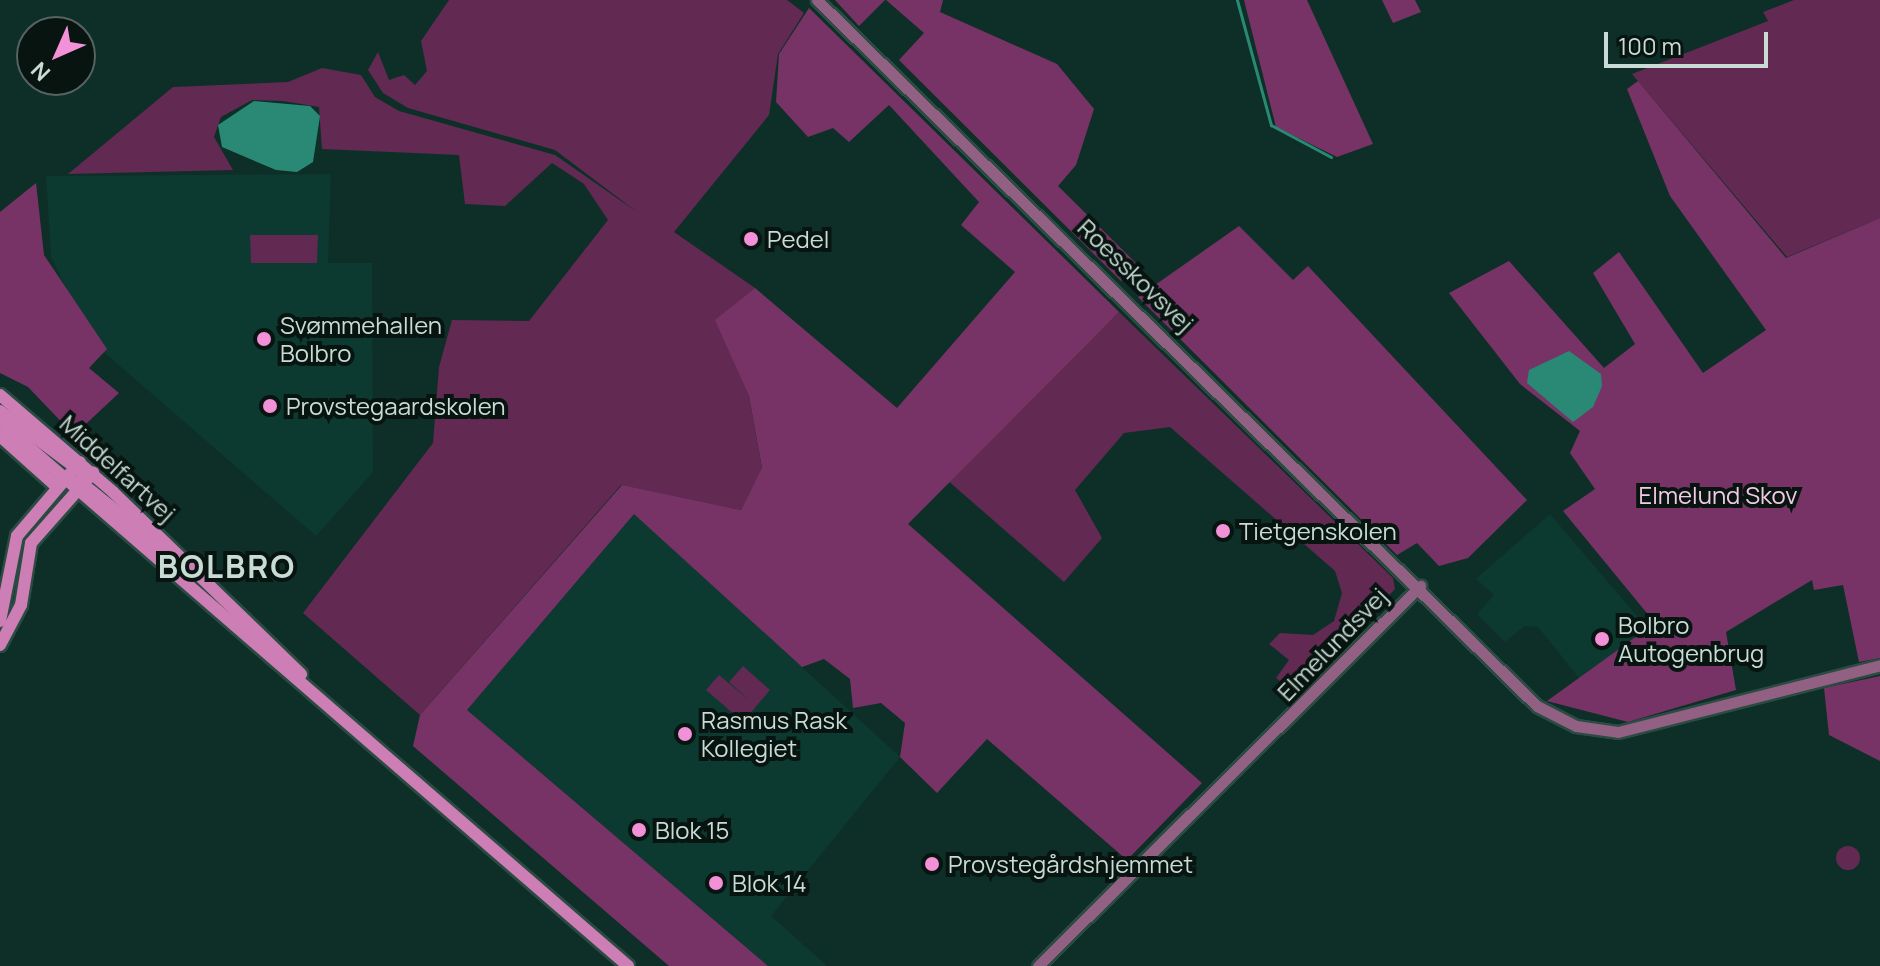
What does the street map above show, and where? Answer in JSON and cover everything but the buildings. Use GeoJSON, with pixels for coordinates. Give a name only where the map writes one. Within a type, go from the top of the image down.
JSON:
{"type":"FeatureCollection","features":[{"type":"Feature","properties":{"kind":"main road","name":"Middelfartvej"},"geometry":{"type":"LineString","coordinates":[[0,395],[68,474],[85,481],[339,713],[628,966]]}},
{"type":"Feature","properties":{"kind":"main road"},"geometry":{"type":"LineString","coordinates":[[0,411],[68,474]]}},
{"type":"Feature","properties":{"kind":"main road","name":"Middelfartvej"},"geometry":{"type":"LineString","coordinates":[[0,422],[68,474],[85,481],[204,576],[339,713]]}},
{"type":"Feature","properties":{"kind":"main road"},"geometry":{"type":"LineString","coordinates":[[0,436],[68,474]]}},
{"type":"Feature","properties":{"kind":"main road"},"geometry":{"type":"LineString","coordinates":[[0,621],[17,536],[68,474]]}},
{"type":"Feature","properties":{"kind":"main road"},"geometry":{"type":"LineString","coordinates":[[0,645],[21,605],[31,543],[85,481]]}},
{"type":"Feature","properties":{"kind":"street","name":"Roesskovsvej"},"geometry":{"type":"LineString","coordinates":[[817,0],[1420,586]]}},
{"type":"Feature","properties":{"kind":"street","name":"Elmelundsvej"},"geometry":{"type":"LineString","coordinates":[[1038,966],[1420,586],[1519,692],[1556,718],[1588,729],[1653,726],[1880,665]]}},
{"type":"Feature","properties":{"kind":"shaded area"},"geometry":{"type":"Polygon","coordinates":[[[449,0],[787,0],[804,13],[778,54],[769,115],[674,232],[755,288],[716,320],[749,396],[762,469],[741,510],[621,485],[420,715],[303,613],[433,443],[439,367],[452,320],[529,321],[608,220],[584,184],[552,163],[505,206],[465,204],[459,155],[322,149],[319,107],[283,101],[252,100],[221,117],[214,137],[233,170],[68,174],[173,87],[288,82],[322,68],[361,75],[375,97],[399,111],[555,155],[637,212],[555,150],[408,108],[383,93],[368,70],[378,52],[389,80],[404,75],[415,85],[427,71],[421,41],[449,0]]]}},
{"type":"Feature","properties":{"kind":"shaded area"},"geometry":{"type":"Polygon","coordinates":[[[1794,0],[1880,0],[1880,218],[1787,257],[1632,74],[1768,21],[1763,12],[1794,0]]]}},
{"type":"Feature","properties":{"kind":"shaded area"},"geometry":{"type":"Polygon","coordinates":[[[254,101],[310,106],[320,116],[313,162],[297,172],[276,170],[222,147],[218,125],[254,101]]]}},
{"type":"Feature","properties":{"kind":"shaded area","name":"Provstegaardskolen"},"geometry":{"type":"Polygon","coordinates":[[[331,174],[328,263],[372,263],[373,472],[316,536],[91,341],[51,257],[46,176],[331,174]]]}},
{"type":"Feature","properties":{"kind":"shaded area"},"geometry":{"type":"Polygon","coordinates":[[[250,235],[318,235],[317,263],[251,263],[250,235]]]}},
{"type":"Feature","properties":{"kind":"shaded area"},"geometry":{"type":"Polygon","coordinates":[[[1119,312],[1393,578],[1395,589],[1296,693],[1276,678],[1289,660],[1269,644],[1280,633],[1313,635],[1334,621],[1342,593],[1335,571],[1170,427],[1124,433],[1075,490],[1102,538],[1064,582],[946,479],[1119,312]]]}},
{"type":"Feature","properties":{"kind":"shaded area"},"geometry":{"type":"Polygon","coordinates":[[[1569,351],[1601,374],[1602,386],[1593,407],[1573,422],[1527,383],[1529,370],[1569,351]]]}},
{"type":"Feature","properties":{"kind":"shaded area","name":"Rasmus Rask Kollegiet"},"geometry":{"type":"Polygon","coordinates":[[[634,513],[900,757],[771,916],[827,966],[768,966],[467,710],[634,513]]]}},
{"type":"Feature","properties":{"kind":"shaded area"},"geometry":{"type":"Polygon","coordinates":[[[1550,514],[1648,629],[1579,678],[1538,627],[1525,626],[1505,642],[1477,614],[1494,595],[1476,579],[1550,514]]]}},
{"type":"Feature","properties":{"kind":"shaded area"},"geometry":{"type":"Polygon","coordinates":[[[743,666],[770,690],[743,722],[706,690],[719,675],[749,700],[729,682],[743,666]]]}},
{"type":"Feature","properties":{"kind":"shaded area"},"geometry":{"type":"Polygon","coordinates":[[[1843,846],[1853,846],[1860,853],[1860,863],[1853,870],[1843,870],[1836,863],[1836,853],[1843,846]]]}},
{"type":"Feature","properties":{"kind":"green space"},"geometry":{"type":"Polygon","coordinates":[[[835,0],[885,0],[859,26],[835,0]]]}},
{"type":"Feature","properties":{"kind":"green space"},"geometry":{"type":"Polygon","coordinates":[[[886,0],[943,0],[940,12],[1057,64],[1094,109],[1076,165],[1058,186],[1140,267],[1121,281],[899,60],[924,33],[886,0]]]}},
{"type":"Feature","properties":{"kind":"green space"},"geometry":{"type":"Polygon","coordinates":[[[1244,0],[1307,0],[1373,144],[1337,157],[1276,127],[1244,0]]]}},
{"type":"Feature","properties":{"kind":"green space"},"geometry":{"type":"Polygon","coordinates":[[[1382,0],[1415,0],[1421,12],[1393,23],[1382,0]]]}},
{"type":"Feature","properties":{"kind":"green space"},"geometry":{"type":"Polygon","coordinates":[[[809,8],[1119,312],[908,524],[1202,783],[1127,860],[987,739],[937,793],[900,757],[905,723],[881,703],[853,708],[850,679],[824,659],[802,667],[634,514],[467,710],[768,966],[669,966],[413,746],[420,715],[622,485],[741,510],[762,468],[749,396],[715,320],[755,288],[897,408],[1015,272],[961,225],[979,202],[889,105],[849,142],[833,128],[808,137],[776,102],[779,54],[809,8]]]}},
{"type":"Feature","properties":{"kind":"green space","name":"Elmelund Skov"},"geometry":{"type":"Polygon","coordinates":[[[1638,81],[1786,258],[1880,218],[1880,658],[1859,662],[1843,585],[1814,590],[1812,580],[1726,632],[1736,690],[1628,722],[1547,701],[1655,623],[1563,511],[1595,489],[1570,453],[1580,431],[1520,384],[1449,293],[1509,261],[1604,368],[1635,344],[1593,273],[1619,252],[1703,373],[1766,330],[1670,196],[1627,89],[1638,81]]]}},
{"type":"Feature","properties":{"kind":"green space"},"geometry":{"type":"Polygon","coordinates":[[[36,183],[44,255],[107,349],[89,368],[119,393],[74,435],[28,387],[0,373],[0,212],[36,183]]]}},
{"type":"Feature","properties":{"kind":"green space"},"geometry":{"type":"Polygon","coordinates":[[[1239,226],[1293,280],[1308,266],[1527,500],[1468,558],[1439,566],[1417,543],[1397,555],[1138,297],[1239,226]]]}},
{"type":"Feature","properties":{"kind":"green space"},"geometry":{"type":"Polygon","coordinates":[[[1880,676],[1880,761],[1829,735],[1824,688],[1880,676]]]}},
{"type":"Feature","properties":{"kind":"waterway"},"geometry":{"type":"LineString","coordinates":[[1237,0],[1271,125],[1331,157]]}},
{"type":"Feature","properties":{"kind":"place","name":"Pedel"},"geometry":{"type":"Point","coordinates":[751,239]}},
{"type":"Feature","properties":{"kind":"place","name":"Svømmehallen Bolbro"},"geometry":{"type":"Point","coordinates":[264,339]}},
{"type":"Feature","properties":{"kind":"place","name":"Provstegaardskolen"},"geometry":{"type":"Point","coordinates":[270,406]}},
{"type":"Feature","properties":{"kind":"place","name":"Tietgenskolen"},"geometry":{"type":"Point","coordinates":[1223,531]}},
{"type":"Feature","properties":{"kind":"place","name":"Bolbro Autogenbrug"},"geometry":{"type":"Point","coordinates":[1602,639]}},
{"type":"Feature","properties":{"kind":"place","name":"Rasmus Rask Kollegiet"},"geometry":{"type":"Point","coordinates":[685,734]}},
{"type":"Feature","properties":{"kind":"place","name":"Blok 15"},"geometry":{"type":"Point","coordinates":[639,830]}},
{"type":"Feature","properties":{"kind":"place","name":"Provstegårdshjemmet"},"geometry":{"type":"Point","coordinates":[932,864]}},
{"type":"Feature","properties":{"kind":"place","name":"Blok 14"},"geometry":{"type":"Point","coordinates":[716,883]}},
{"type":"Feature","properties":{"kind":"district","name":"BOLBRO"},"geometry":{"type":"Point","coordinates":[227,566]}}]}
